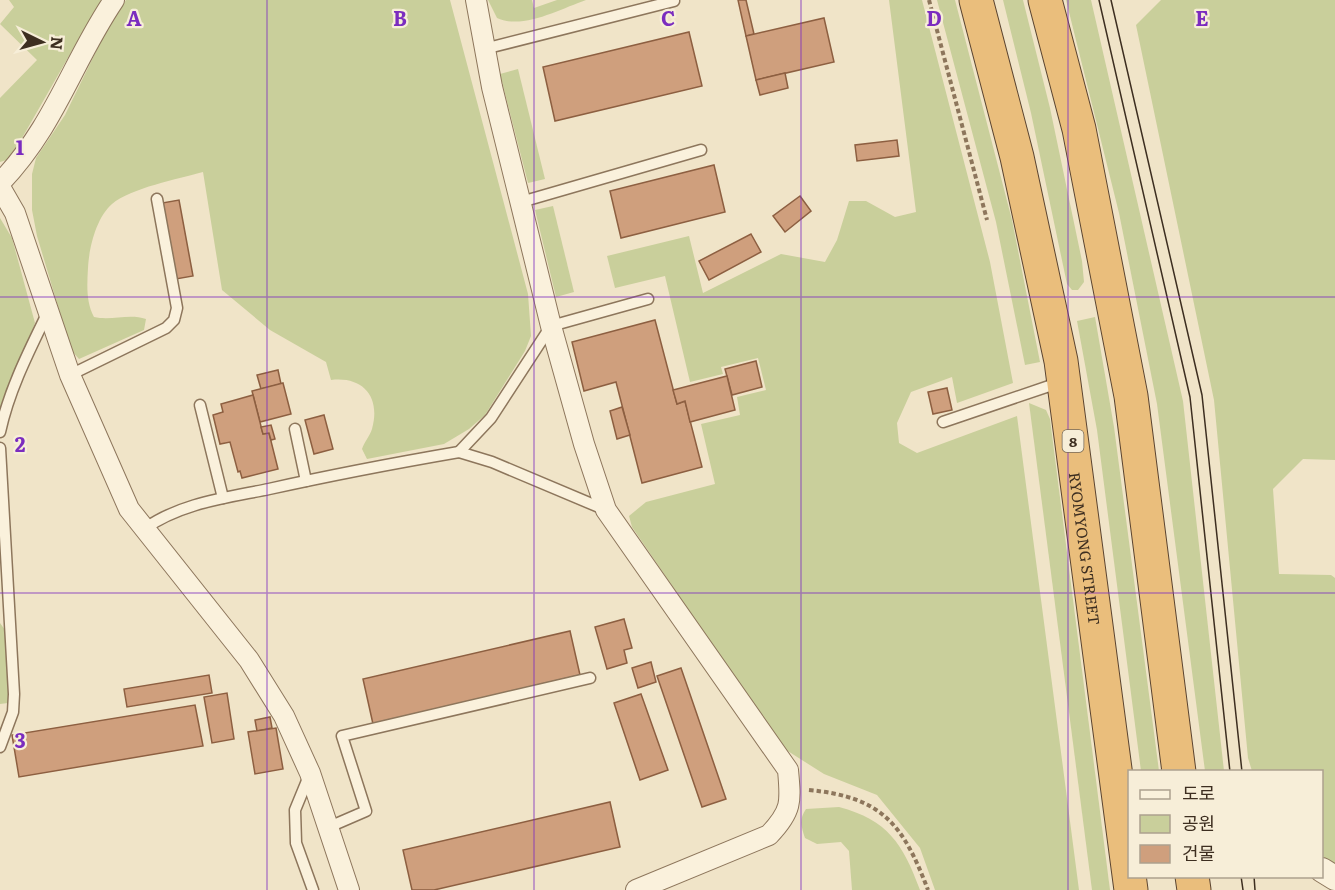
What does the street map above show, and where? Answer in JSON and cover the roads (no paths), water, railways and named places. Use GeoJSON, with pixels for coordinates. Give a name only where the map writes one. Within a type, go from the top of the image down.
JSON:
{"type":"FeatureCollection","features":[{"type":"Feature","properties":{"kind":"highway","name":"RYOMYONG STREET"},"geometry":{"type":"LineString","coordinates":[[976,0],[1017,157],[1064,381],[1128,867]]}},
{"type":"Feature","properties":{"kind":"highway"},"geometry":{"type":"LineString","coordinates":[[1045,0],[1079,129],[1131,396],[1179,770]]}},
{"type":"Feature","properties":{"kind":"street"},"geometry":{"type":"LineString","coordinates":[[114,0],[99,23],[55,110],[20,162],[0,185],[15,213],[70,375],[129,509],[249,660],[284,716],[310,773],[349,890]]}},
{"type":"Feature","properties":{"kind":"street"},"geometry":{"type":"LineString","coordinates":[[476,0],[484,49],[551,326],[584,444],[606,510],[788,770],[791,799],[785,818],[769,835],[636,890]]}},
{"type":"Feature","properties":{"kind":"lane"},"geometry":{"type":"LineString","coordinates":[[484,49],[674,2]]}},
{"type":"Feature","properties":{"kind":"lane"},"geometry":{"type":"LineString","coordinates":[[521,202],[701,150]]}},
{"type":"Feature","properties":{"kind":"lane"},"geometry":{"type":"LineString","coordinates":[[70,375],[166,328],[174,320],[177,308],[157,199]]}},
{"type":"Feature","properties":{"kind":"lane"},"geometry":{"type":"LineString","coordinates":[[459,452],[491,418],[551,326],[648,299]]}},
{"type":"Feature","properties":{"kind":"lane"},"geometry":{"type":"LineString","coordinates":[[0,432],[4,413],[27,353],[48,312]]}},
{"type":"Feature","properties":{"kind":"lane"},"geometry":{"type":"LineString","coordinates":[[943,422],[1064,381]]}},
{"type":"Feature","properties":{"kind":"lane"},"geometry":{"type":"LineString","coordinates":[[200,405],[223,498]]}},
{"type":"Feature","properties":{"kind":"lane"},"geometry":{"type":"LineString","coordinates":[[295,429],[306,481]]}},
{"type":"Feature","properties":{"kind":"lane"},"geometry":{"type":"LineString","coordinates":[[0,448],[14,694],[13,712],[0,747]]}},
{"type":"Feature","properties":{"kind":"lane"},"geometry":{"type":"LineString","coordinates":[[144,530],[179,509],[223,498],[459,452],[492,462],[606,510]]}},
{"type":"Feature","properties":{"kind":"lane"},"geometry":{"type":"LineString","coordinates":[[328,827],[366,811],[342,736],[590,678]]}},
{"type":"Feature","properties":{"kind":"lane"},"geometry":{"type":"LineString","coordinates":[[310,773],[295,810],[296,843],[312,890]]}},
{"type":"Feature","properties":{"kind":"tram line"},"geometry":{"type":"LineString","coordinates":[[1099,0],[1190,397],[1230,770]]}},
{"type":"Feature","properties":{"kind":"tram line"},"geometry":{"type":"LineString","coordinates":[[1111,0],[1202,395],[1242,770]]}},
{"type":"Feature","properties":{"kind":"tram line"},"geometry":{"type":"LineString","coordinates":[[1241,878],[1243,890]]}},
{"type":"Feature","properties":{"kind":"tram line"},"geometry":{"type":"LineString","coordinates":[[1254,878],[1255,890]]}}]}
